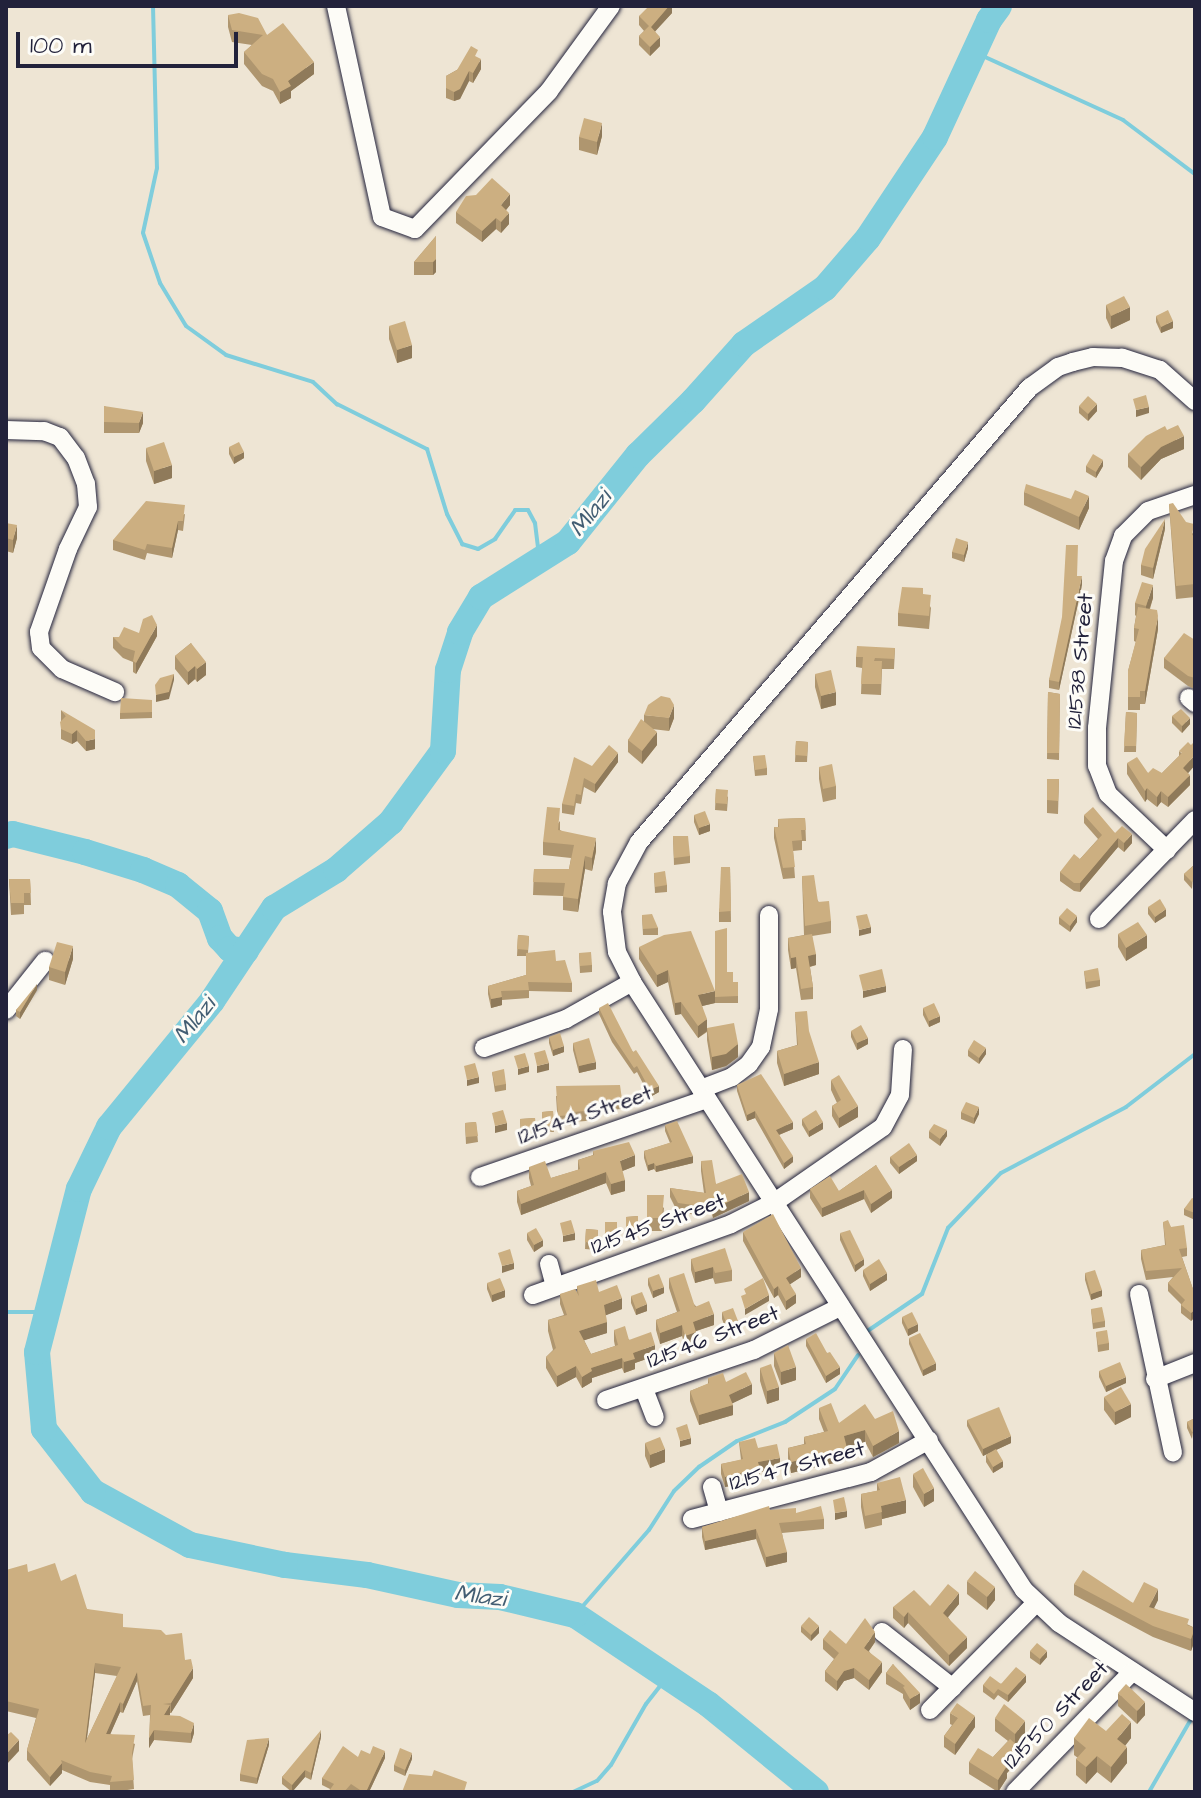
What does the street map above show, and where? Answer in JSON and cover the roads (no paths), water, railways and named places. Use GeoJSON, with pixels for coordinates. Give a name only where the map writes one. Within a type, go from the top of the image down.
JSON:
{"type":"FeatureCollection","features":[{"type":"Feature","properties":{"kind":"street"},"geometry":{"type":"LineString","coordinates":[[336,6],[382,217],[415,229],[452,195],[549,91],[611,6]]}},
{"type":"Feature","properties":{"kind":"street"},"geometry":{"type":"LineString","coordinates":[[1195,401],[1160,370],[1131,359],[1107,356],[1058,367],[1024,393],[635,849],[617,883],[612,912],[617,952],[632,982],[1035,1604],[1195,1712]]}},
{"type":"Feature","properties":{"kind":"street"},"geometry":{"type":"LineString","coordinates":[[6,430],[44,431],[60,437],[76,458],[86,484],[88,507],[62,562],[39,632],[41,648],[62,669],[115,692]]}},
{"type":"Feature","properties":{"kind":"street","name":"121538 Street"},"geometry":{"type":"LineString","coordinates":[[1167,850],[1108,794],[1097,766],[1097,728],[1112,573],[1118,547],[1130,526],[1148,511],[1195,495]]}},
{"type":"Feature","properties":{"kind":"street"},"geometry":{"type":"LineString","coordinates":[[1099,919],[1195,820]]}},
{"type":"Feature","properties":{"kind":"street","name":"121544 Street"},"geometry":{"type":"LineString","coordinates":[[480,1177],[704,1094],[749,1064],[761,1047],[768,1017],[769,915]]}},
{"type":"Feature","properties":{"kind":"street"},"geometry":{"type":"LineString","coordinates":[[6,1010],[45,961]]}},
{"type":"Feature","properties":{"kind":"street"},"geometry":{"type":"LineString","coordinates":[[484,1048],[566,1019],[632,982]]}},
{"type":"Feature","properties":{"kind":"street","name":"121545 Street"},"geometry":{"type":"LineString","coordinates":[[533,1295],[731,1224],[775,1202],[883,1127],[900,1095],[903,1049]]}},
{"type":"Feature","properties":{"kind":"street"},"geometry":{"type":"LineString","coordinates":[[549,1264],[555,1286]]}},
{"type":"Feature","properties":{"kind":"street"},"geometry":{"type":"LineString","coordinates":[[1139,1294],[1173,1452]]}},
{"type":"Feature","properties":{"kind":"street","name":"121546 Street"},"geometry":{"type":"LineString","coordinates":[[606,1400],[770,1344],[840,1307]]}},
{"type":"Feature","properties":{"kind":"street"},"geometry":{"type":"LineString","coordinates":[[1155,1379],[1195,1363]]}},
{"type":"Feature","properties":{"kind":"street","name":"121546 Street"},"geometry":{"type":"LineString","coordinates":[[644,1389],[655,1417]]}},
{"type":"Feature","properties":{"kind":"street","name":"121547 Street"},"geometry":{"type":"LineString","coordinates":[[692,1519],[871,1472],[929,1440]]}},
{"type":"Feature","properties":{"kind":"street","name":"121547 Street"},"geometry":{"type":"LineString","coordinates":[[712,1487],[719,1512]]}},
{"type":"Feature","properties":{"kind":"street"},"geometry":{"type":"LineString","coordinates":[[930,1710],[1035,1604]]}},
{"type":"Feature","properties":{"kind":"street"},"geometry":{"type":"LineString","coordinates":[[882,1632],[953,1688]]}},
{"type":"Feature","properties":{"kind":"street","name":"121550 Street"},"geometry":{"type":"LineString","coordinates":[[1015,1792],[1132,1672]]}},
{"type":"Feature","properties":{"kind":"waterway"},"geometry":{"type":"LineString","coordinates":[[153,6],[157,168],[143,233],[160,283],[186,326],[226,355],[313,382],[337,404],[427,449],[447,514],[462,544],[478,549],[495,539],[515,510],[528,510],[535,523],[540,561]]}},
{"type":"Feature","properties":{"kind":"waterway","name":"Mlazi"},"geometry":{"type":"LineString","coordinates":[[816,1792],[708,1704],[575,1615],[500,1597],[458,1595],[367,1575],[285,1565],[190,1545],[93,1492],[44,1429],[37,1352],[79,1189],[109,1127],[212,1001],[274,908],[336,870],[391,822],[443,751],[448,670],[460,632],[481,597],[568,542],[638,455],[693,401],[744,344],[825,288],[868,238],[935,137],[989,20],[999,6]]}},
{"type":"Feature","properties":{"kind":"waterway"},"geometry":{"type":"LineString","coordinates":[[974,52],[1123,120],[1195,174]]}},
{"type":"Feature","properties":{"kind":"waterway"},"geometry":{"type":"LineString","coordinates":[[6,836],[13,834],[85,852],[143,870],[178,885],[210,911],[220,938],[230,949],[246,951]]}},
{"type":"Feature","properties":{"kind":"waterway"},"geometry":{"type":"LineString","coordinates":[[866,1332],[922,1294],[948,1228],[1001,1173],[1126,1107],[1195,1054]]}},
{"type":"Feature","properties":{"kind":"waterway"},"geometry":{"type":"LineString","coordinates":[[6,1312],[46,1312]]}},
{"type":"Feature","properties":{"kind":"waterway"},"geometry":{"type":"LineString","coordinates":[[575,1615],[649,1530],[674,1491],[699,1467],[737,1441],[785,1422],[835,1389],[858,1355]]}},
{"type":"Feature","properties":{"kind":"waterway"},"geometry":{"type":"LineString","coordinates":[[573,1792],[597,1781],[611,1765],[646,1704],[667,1677]]}},
{"type":"Feature","properties":{"kind":"waterway"},"geometry":{"type":"LineString","coordinates":[[1149,1792],[1190,1721]]}}]}
